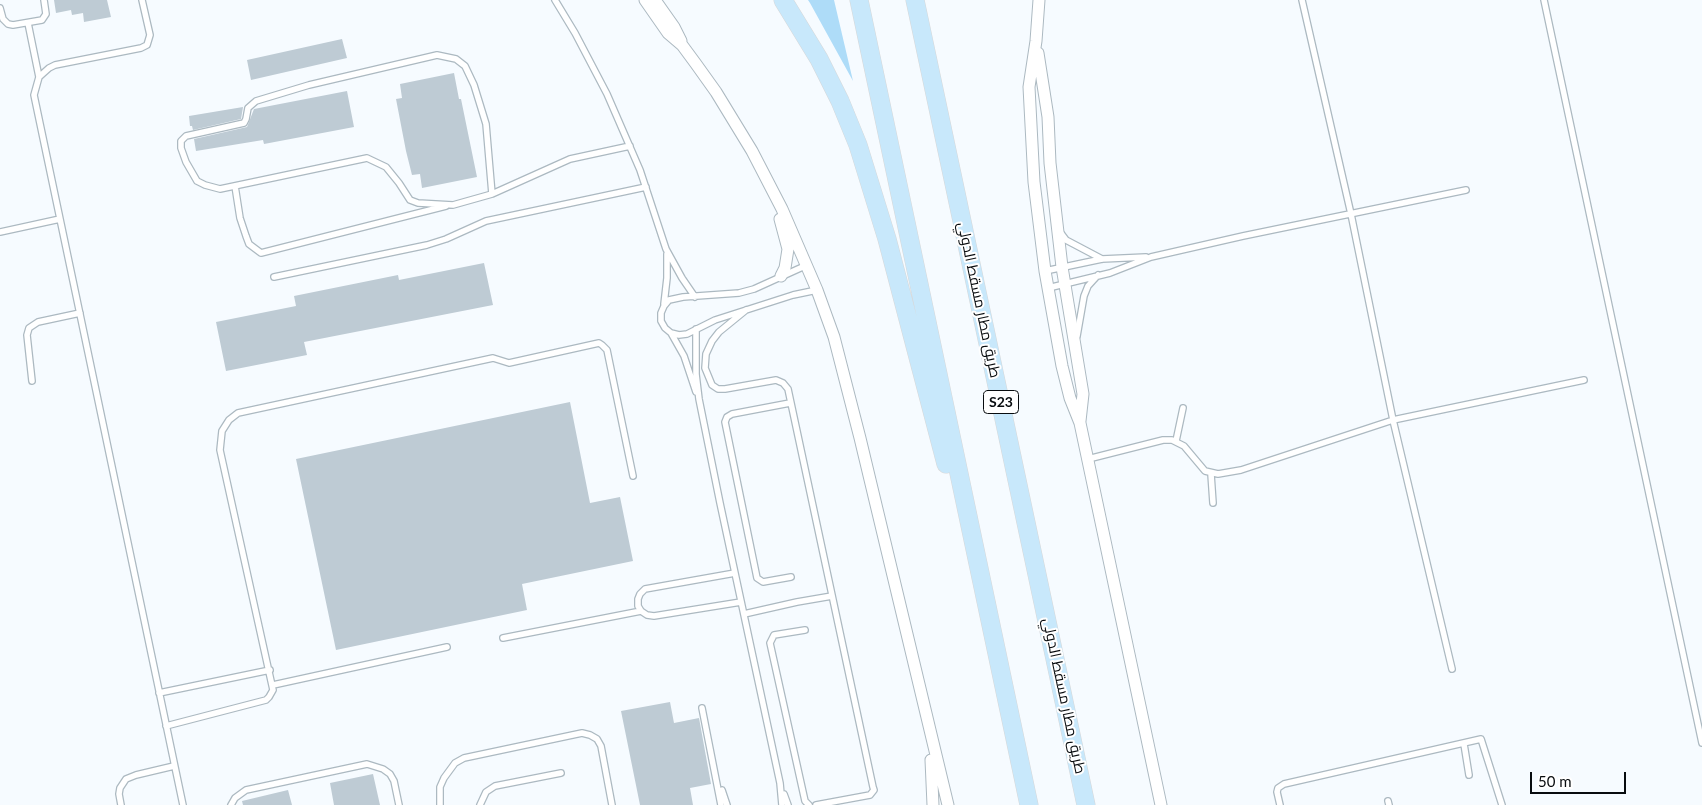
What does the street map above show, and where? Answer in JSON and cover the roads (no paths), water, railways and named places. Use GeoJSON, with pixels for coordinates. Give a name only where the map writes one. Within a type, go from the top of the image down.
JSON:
{"type":"FeatureCollection","features":[{"type":"Feature","properties":{"kind":"main road"},"geometry":{"type":"LineString","coordinates":[[783,0],[819,59],[840,101],[858,145],[887,239],[1007,701]]}},
{"type":"Feature","properties":{"kind":"main road"},"geometry":{"type":"LineString","coordinates":[[859,0],[1029,805]]}},
{"type":"Feature","properties":{"kind":"main road","name":"طريق مطار مسقط الدولي"},"geometry":{"type":"LineString","coordinates":[[915,0],[1086,805]]}},
{"type":"Feature","properties":{"kind":"street"},"geometry":{"type":"LineString","coordinates":[[645,0],[668,33],[682,45],[730,114],[769,182],[817,290],[834,337],[948,805]]}},
{"type":"Feature","properties":{"kind":"street"},"geometry":{"type":"LineString","coordinates":[[655,0],[678,32],[682,45]]}},
{"type":"Feature","properties":{"kind":"street"},"geometry":{"type":"LineString","coordinates":[[1039,0],[1036,41],[1029,87],[1036,206],[1045,271],[1064,374],[1070,398],[1080,423],[1162,805]]}},
{"type":"Feature","properties":{"kind":"street"},"geometry":{"type":"LineString","coordinates":[[1036,41],[1048,117],[1050,163],[1064,284],[1083,394],[1080,423]]}},
{"type":"Feature","properties":{"kind":"street"},"geometry":{"type":"LineString","coordinates":[[769,182],[787,240],[788,259],[782,276]]}},
{"type":"Feature","properties":{"kind":"street"},"geometry":{"type":"LineString","coordinates":[[930,733],[933,805]]}},
{"type":"Feature","properties":{"kind":"lane"},"geometry":{"type":"LineString","coordinates":[[0,8],[3,19],[8,24],[28,23],[45,18],[44,0]]}},
{"type":"Feature","properties":{"kind":"lane"},"geometry":{"type":"LineString","coordinates":[[142,0],[150,35],[147,45],[140,48],[60,63],[49,68],[39,77],[34,89],[34,100],[182,805]]}},
{"type":"Feature","properties":{"kind":"lane"},"geometry":{"type":"LineString","coordinates":[[555,0],[592,63],[630,146],[646,187],[666,249],[695,297]]}},
{"type":"Feature","properties":{"kind":"lane"},"geometry":{"type":"LineString","coordinates":[[1302,0],[1351,214],[1392,420],[1452,669]]}},
{"type":"Feature","properties":{"kind":"lane"},"geometry":{"type":"LineString","coordinates":[[1544,0],[1702,743]]}},
{"type":"Feature","properties":{"kind":"lane"},"geometry":{"type":"LineString","coordinates":[[28,23],[39,77]]}},
{"type":"Feature","properties":{"kind":"lane"},"geometry":{"type":"LineString","coordinates":[[453,204],[418,203],[410,200],[386,167],[367,158],[220,189],[205,185],[197,180],[186,162],[181,148],[181,141],[186,136],[244,123],[248,108],[256,101],[309,85],[437,55],[456,59],[464,66],[474,86],[486,124],[492,194]]}},
{"type":"Feature","properties":{"kind":"lane"},"geometry":{"type":"LineString","coordinates":[[235,186],[240,218],[249,244],[261,253],[492,194],[525,181],[570,159],[630,146]]}},
{"type":"Feature","properties":{"kind":"lane"},"geometry":{"type":"LineString","coordinates":[[274,277],[427,245],[446,239],[486,221],[646,187]]}},
{"type":"Feature","properties":{"kind":"lane"},"geometry":{"type":"LineString","coordinates":[[1048,288],[1110,273],[1151,257],[1242,236],[1466,190]]}},
{"type":"Feature","properties":{"kind":"lane"},"geometry":{"type":"LineString","coordinates":[[0,232],[60,219]]}},
{"type":"Feature","properties":{"kind":"lane"},"geometry":{"type":"LineString","coordinates":[[1058,229],[1066,240],[1102,259]]}},
{"type":"Feature","properties":{"kind":"lane"},"geometry":{"type":"LineString","coordinates":[[664,306],[667,278],[666,249]]}},
{"type":"Feature","properties":{"kind":"lane"},"geometry":{"type":"LineString","coordinates":[[1045,271],[1102,259],[1151,257]]}},
{"type":"Feature","properties":{"kind":"lane"},"geometry":{"type":"LineString","coordinates":[[699,399],[684,356],[671,333],[661,321],[661,313],[664,306],[669,300],[746,291],[768,284],[807,264]]}},
{"type":"Feature","properties":{"kind":"lane"},"geometry":{"type":"LineString","coordinates":[[1075,346],[1084,296],[1088,286],[1098,275]]}},
{"type":"Feature","properties":{"kind":"lane"},"geometry":{"type":"LineString","coordinates":[[671,333],[687,334],[705,324],[746,310],[793,295],[817,290]]}},
{"type":"Feature","properties":{"kind":"lane"},"geometry":{"type":"LineString","coordinates":[[746,310],[719,332],[708,347],[705,361],[708,375],[712,385],[722,390],[772,380],[780,381],[788,389],[874,790],[870,795],[816,805]]}},
{"type":"Feature","properties":{"kind":"lane"},"geometry":{"type":"LineString","coordinates":[[32,381],[27,335],[29,328],[38,322],[80,312]]}},
{"type":"Feature","properties":{"kind":"lane"},"geometry":{"type":"LineString","coordinates":[[696,329],[695,366],[699,399],[780,783],[782,805]]}},
{"type":"Feature","properties":{"kind":"lane"},"geometry":{"type":"LineString","coordinates":[[166,726],[266,700],[272,694],[273,685],[270,670],[220,450],[222,431],[228,420],[238,413],[493,358],[509,363],[598,344],[607,350],[633,476]]}},
{"type":"Feature","properties":{"kind":"lane"},"geometry":{"type":"LineString","coordinates":[[1088,459],[1163,440],[1176,441],[1184,446],[1202,469],[1211,474],[1218,474],[1241,470],[1392,420],[1584,380]]}},
{"type":"Feature","properties":{"kind":"lane"},"geometry":{"type":"LineString","coordinates":[[790,403],[732,414],[724,422],[757,578],[763,582],[791,577]]}},
{"type":"Feature","properties":{"kind":"lane"},"geometry":{"type":"LineString","coordinates":[[1176,441],[1183,408]]}},
{"type":"Feature","properties":{"kind":"lane"},"geometry":{"type":"LineString","coordinates":[[1211,474],[1213,503]]}},
{"type":"Feature","properties":{"kind":"lane"},"geometry":{"type":"LineString","coordinates":[[735,573],[645,589],[640,594],[638,606],[647,615],[654,616],[741,602]]}},
{"type":"Feature","properties":{"kind":"lane"},"geometry":{"type":"LineString","coordinates":[[744,614],[832,596]]}},
{"type":"Feature","properties":{"kind":"lane"},"geometry":{"type":"LineString","coordinates":[[503,638],[641,611]]}},
{"type":"Feature","properties":{"kind":"lane"},"geometry":{"type":"LineString","coordinates":[[805,630],[774,635],[770,643],[805,801],[809,805]]}},
{"type":"Feature","properties":{"kind":"lane"},"geometry":{"type":"LineString","coordinates":[[273,685],[447,647]]}},
{"type":"Feature","properties":{"kind":"lane"},"geometry":{"type":"LineString","coordinates":[[159,693],[270,670]]}},
{"type":"Feature","properties":{"kind":"lane"},"geometry":{"type":"LineString","coordinates":[[702,708],[721,805]]}},
{"type":"Feature","properties":{"kind":"lane"},"geometry":{"type":"LineString","coordinates":[[440,805],[440,787],[444,778],[455,763],[464,758],[582,733],[597,739],[601,746],[612,805]]}},
{"type":"Feature","properties":{"kind":"lane"},"geometry":{"type":"LineString","coordinates":[[1280,805],[1277,792],[1284,784],[1481,739],[1502,805]]}},
{"type":"Feature","properties":{"kind":"lane"},"geometry":{"type":"LineString","coordinates":[[1464,744],[1469,775]]}},
{"type":"Feature","properties":{"kind":"lane"},"geometry":{"type":"LineString","coordinates":[[231,805],[235,798],[246,790],[367,764],[383,768],[390,774],[394,781],[399,805]]}},
{"type":"Feature","properties":{"kind":"lane"},"geometry":{"type":"LineString","coordinates":[[714,764],[726,805]]}},
{"type":"Feature","properties":{"kind":"lane"},"geometry":{"type":"LineString","coordinates":[[121,805],[120,788],[126,779],[174,766]]}},
{"type":"Feature","properties":{"kind":"lane"},"geometry":{"type":"LineString","coordinates":[[480,805],[486,792],[494,786],[561,773]]}},
{"type":"Feature","properties":{"kind":"lane"},"geometry":{"type":"LineString","coordinates":[[780,783],[788,805]]}}]}
